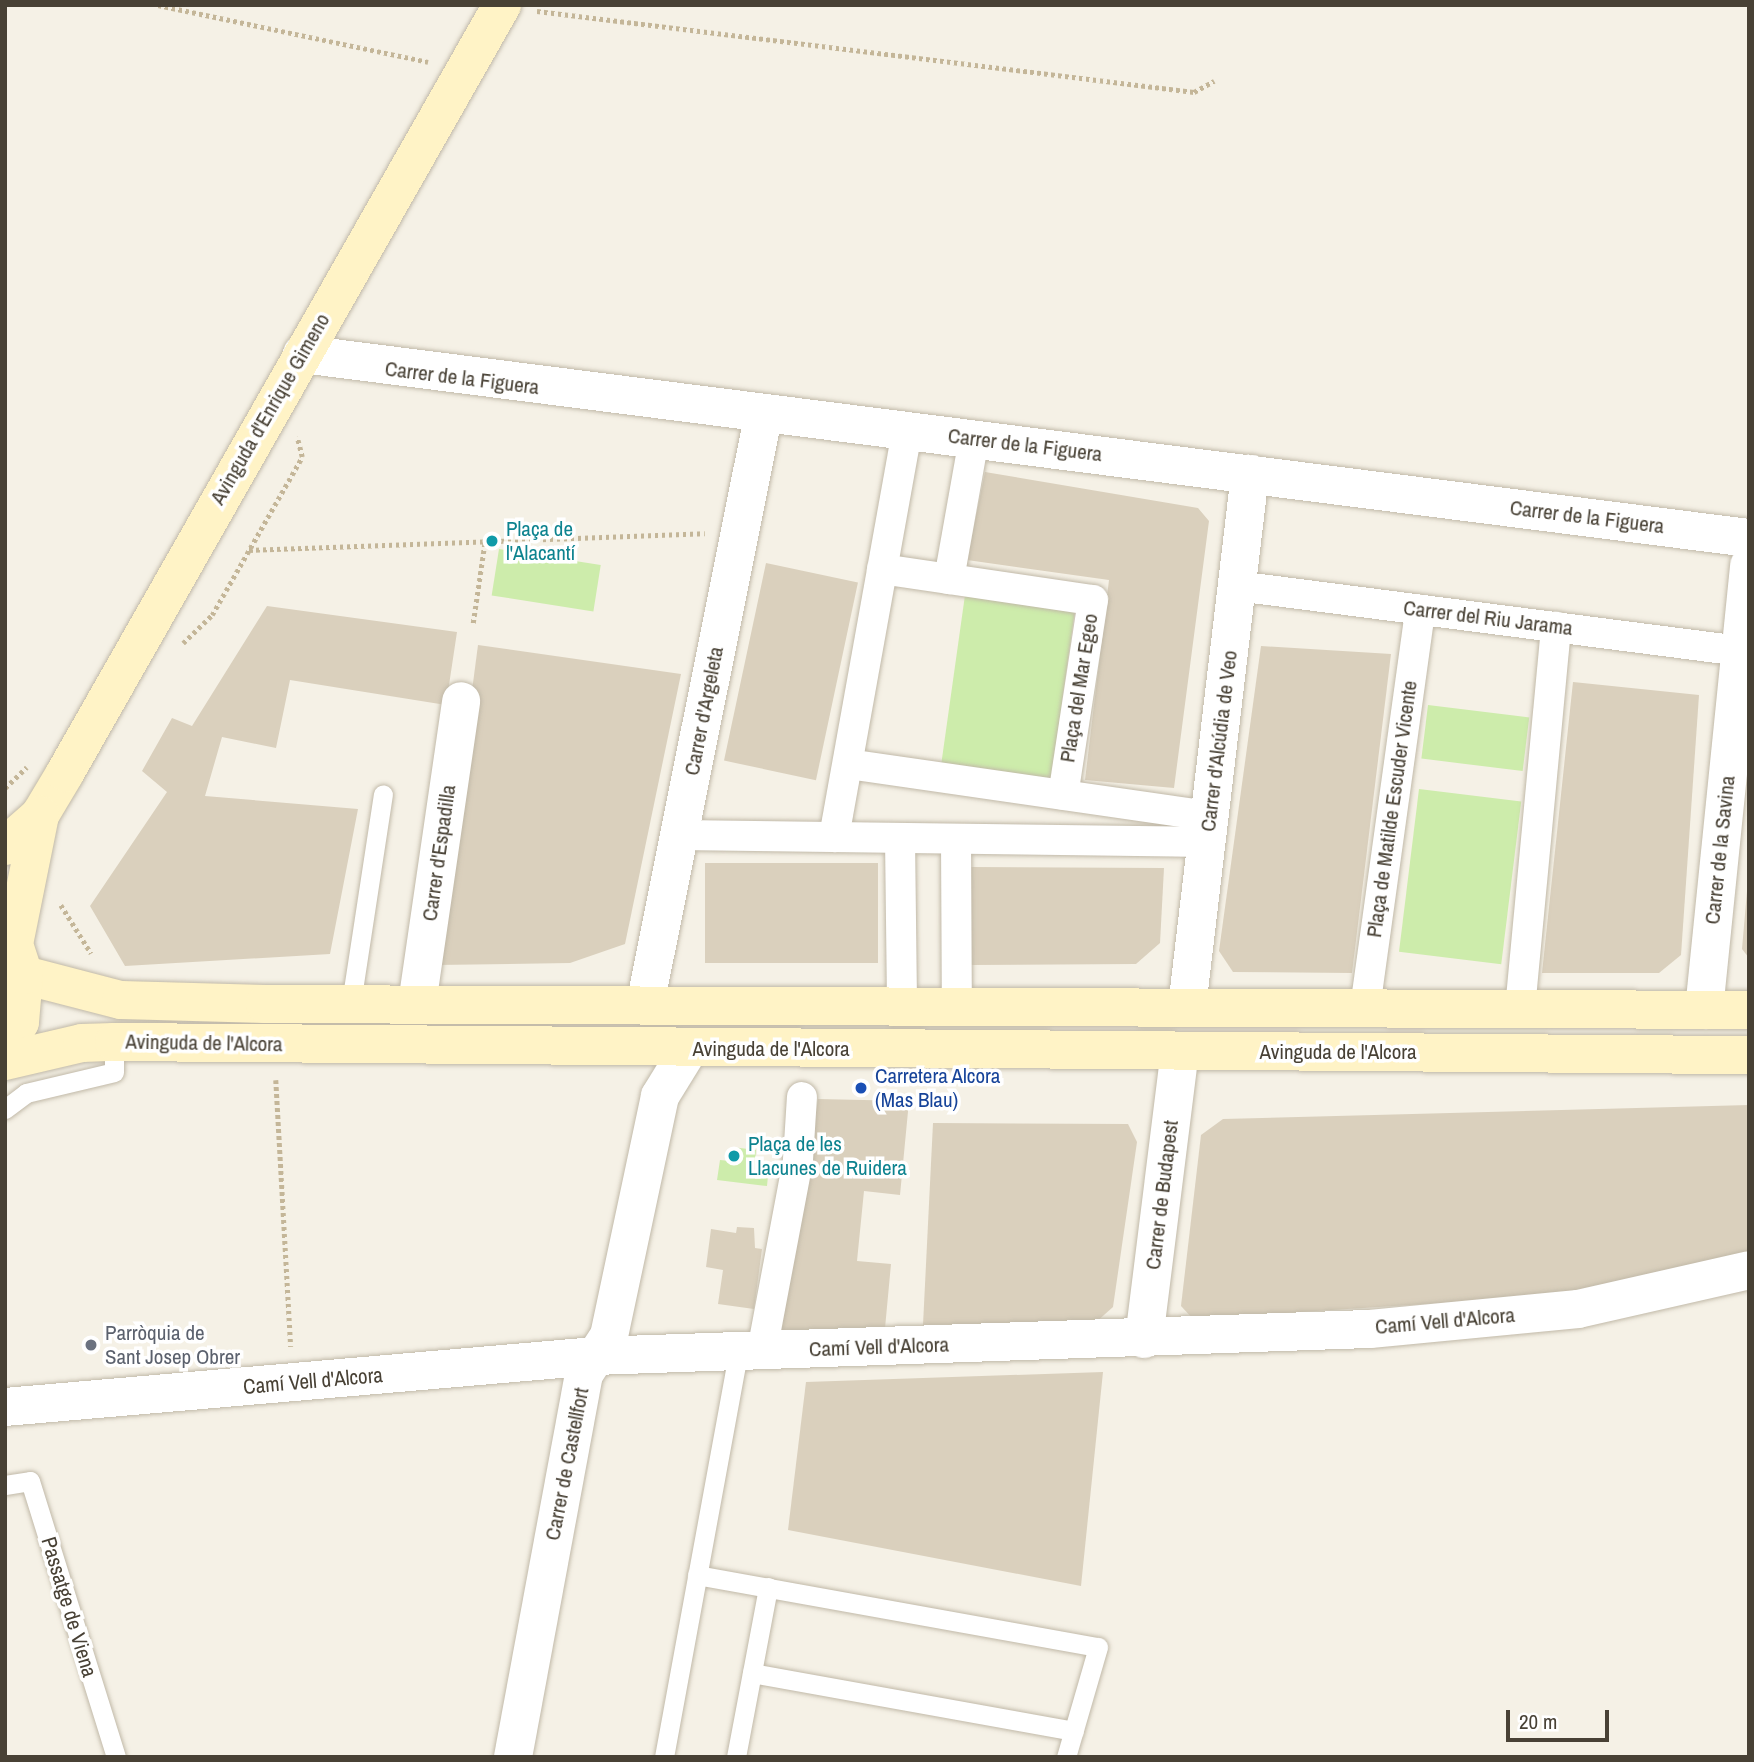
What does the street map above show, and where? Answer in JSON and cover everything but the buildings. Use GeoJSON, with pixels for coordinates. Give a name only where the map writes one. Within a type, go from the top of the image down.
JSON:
{"type":"FeatureCollection","features":[{"type":"Feature","properties":{"kind":"main road","name":"Avinguda d'Enrique Gimeno"},"geometry":{"type":"LineString","coordinates":[[5,846],[40,815],[465,70],[513,7]]}},
{"type":"Feature","properties":{"kind":"main road","name":"Avinguda d'Enrique Gimeno"},"geometry":{"type":"LineString","coordinates":[[5,1048],[20,1023],[15,951],[40,815]]}},
{"type":"Feature","properties":{"kind":"main road","name":"Avinguda de l'Alcora"},"geometry":{"type":"LineString","coordinates":[[15,951],[121,1000],[417,1004],[1749,1010]]}},
{"type":"Feature","properties":{"kind":"main road","name":"Avinguda de l'Alcora"},"geometry":{"type":"LineString","coordinates":[[5,1061],[82,1043],[114,1042],[688,1049],[1749,1055]]}},
{"type":"Feature","properties":{"kind":"street","name":"Carrer de la Figuera"},"geometry":{"type":"LineString","coordinates":[[302,354],[763,417],[907,430],[1749,537]]}},
{"type":"Feature","properties":{"kind":"street","name":"Carrer d'Argeleta"},"geometry":{"type":"LineString","coordinates":[[645,1005],[763,417]]}},
{"type":"Feature","properties":{"kind":"street"},"geometry":{"type":"LineString","coordinates":[[834,837],[907,430]]}},
{"type":"Feature","properties":{"kind":"street"},"geometry":{"type":"LineString","coordinates":[[949,579],[974,439]]}},
{"type":"Feature","properties":{"kind":"street","name":"Carrer d'Alcúdia de Veo"},"geometry":{"type":"LineString","coordinates":[[1187,1007],[1250,474]]}},
{"type":"Feature","properties":{"kind":"street","name":"Carrer de la Savina"},"geometry":{"type":"LineString","coordinates":[[1704,1010],[1739,763],[1740,651],[1749,565]]}},
{"type":"Feature","properties":{"kind":"street","name":"Plaça del Mar Egeo"},"geometry":{"type":"LineString","coordinates":[[882,569],[1093,600],[1063,795]]}},
{"type":"Feature","properties":{"kind":"street","name":"Carrer del Riu Jarama"},"geometry":{"type":"LineString","coordinates":[[1237,586],[1740,651]]}},
{"type":"Feature","properties":{"kind":"street","name":"Plaça de Matilde Escuder Vicente"},"geometry":{"type":"LineString","coordinates":[[1365,1008],[1420,610]]}},
{"type":"Feature","properties":{"kind":"street"},"geometry":{"type":"LineString","coordinates":[[1520,1009],[1556,627]]}},
{"type":"Feature","properties":{"kind":"street","name":"Carrer d'Espadilla"},"geometry":{"type":"LineString","coordinates":[[417,1004],[461,701]]}},
{"type":"Feature","properties":{"kind":"street"},"geometry":{"type":"LineString","coordinates":[[848,764],[1063,795],[1208,829]]}},
{"type":"Feature","properties":{"kind":"street"},"geometry":{"type":"LineString","coordinates":[[679,835],[956,839],[1208,829]]}},
{"type":"Feature","properties":{"kind":"street"},"geometry":{"type":"LineString","coordinates":[[900,838],[902,1006]]}},
{"type":"Feature","properties":{"kind":"street"},"geometry":{"type":"LineString","coordinates":[[956,839],[957,1007]]}},
{"type":"Feature","properties":{"kind":"street"},"geometry":{"type":"LineString","coordinates":[[638,1048],[660,1096]]}},
{"type":"Feature","properties":{"kind":"street","name":"Carrer de Castellfort"},"geometry":{"type":"LineString","coordinates":[[513,1757],[584,1374],[609,1336],[660,1096],[688,1049]]}},
{"type":"Feature","properties":{"kind":"street","name":"Carrer de Budapest"},"geometry":{"type":"LineString","coordinates":[[1144,1339],[1180,1052]]}},
{"type":"Feature","properties":{"kind":"street"},"geometry":{"type":"LineString","coordinates":[[750,1351],[798,1160],[802,1097]]}},
{"type":"Feature","properties":{"kind":"street","name":"Camí Vell d'Alcora"},"geometry":{"type":"LineString","coordinates":[[5,1407],[596,1356],[1144,1339],[1370,1329],[1578,1309],[1749,1270]]}},
{"type":"Feature","properties":{"kind":"lane"},"geometry":{"type":"LineString","coordinates":[[351,1003],[383,794]]}},
{"type":"Feature","properties":{"kind":"lane"},"geometry":{"type":"LineString","coordinates":[[5,1109],[26,1093],[114,1072],[114,1042]]}},
{"type":"Feature","properties":{"kind":"lane"},"geometry":{"type":"LineString","coordinates":[[664,1757],[697,1575],[750,1351]]}},
{"type":"Feature","properties":{"kind":"lane","name":"Passatge de Viena"},"geometry":{"type":"LineString","coordinates":[[5,1485],[30,1481],[116,1757]]}},
{"type":"Feature","properties":{"kind":"lane"},"geometry":{"type":"LineString","coordinates":[[697,1575],[1098,1647],[1066,1757]]}},
{"type":"Feature","properties":{"kind":"lane"},"geometry":{"type":"LineString","coordinates":[[739,1756],[768,1587]]}},
{"type":"Feature","properties":{"kind":"lane"},"geometry":{"type":"LineString","coordinates":[[752,1673],[1074,1731]]}},
{"type":"Feature","properties":{"kind":"path"},"geometry":{"type":"LineString","coordinates":[[158,5],[465,70]]}},
{"type":"Feature","properties":{"kind":"path"},"geometry":{"type":"LineString","coordinates":[[513,7],[1194,92],[1214,82]]}},
{"type":"Feature","properties":{"kind":"path"},"geometry":{"type":"LineString","coordinates":[[173,651],[212,615],[302,457],[295,432]]}},
{"type":"Feature","properties":{"kind":"path"},"geometry":{"type":"LineString","coordinates":[[249,550],[714,533]]}},
{"type":"Feature","properties":{"kind":"path"},"geometry":{"type":"LineString","coordinates":[[473,623],[485,541]]}},
{"type":"Feature","properties":{"kind":"path"},"geometry":{"type":"LineString","coordinates":[[59,898],[74,932],[103,961]]}},
{"type":"Feature","properties":{"kind":"path"},"geometry":{"type":"LineString","coordinates":[[264,1044],[264,1079],[276,1079],[293,1383]]}},
{"type":"Feature","properties":{"kind":"green space"},"geometry":{"type":"Polygon","coordinates":[[[499,549],[601,565],[593,612],[492,595],[499,549]]]}},
{"type":"Feature","properties":{"kind":"green space"},"geometry":{"type":"Polygon","coordinates":[[[965,595],[1075,610],[1051,782],[941,766],[965,595]]]}},
{"type":"Feature","properties":{"kind":"green space"},"geometry":{"type":"Polygon","coordinates":[[[1428,705],[1529,717],[1523,771],[1421,759],[1428,705]]]}},
{"type":"Feature","properties":{"kind":"green space"},"geometry":{"type":"Polygon","coordinates":[[[1419,789],[1521,802],[1501,964],[1399,952],[1419,789]]]}},
{"type":"Feature","properties":{"kind":"green space"},"geometry":{"type":"Polygon","coordinates":[[[732,1147],[756,1150],[755,1164],[769,1166],[767,1186],[717,1180],[720,1160],[730,1161],[732,1147]]]}},
{"type":"Feature","properties":{"kind":"place","name":"Plaça de l'Alacantí"},"geometry":{"type":"Point","coordinates":[492,541]}},
{"type":"Feature","properties":{"kind":"place","name":"Carretera Alcora (Mas Blau)"},"geometry":{"type":"Point","coordinates":[861,1088]}},
{"type":"Feature","properties":{"kind":"place","name":"Plaça de les Llacunes de Ruidera"},"geometry":{"type":"Point","coordinates":[734,1156]}},
{"type":"Feature","properties":{"kind":"place","name":"Parròquia de Sant Josep Obrer"},"geometry":{"type":"Point","coordinates":[91,1345]}}]}
